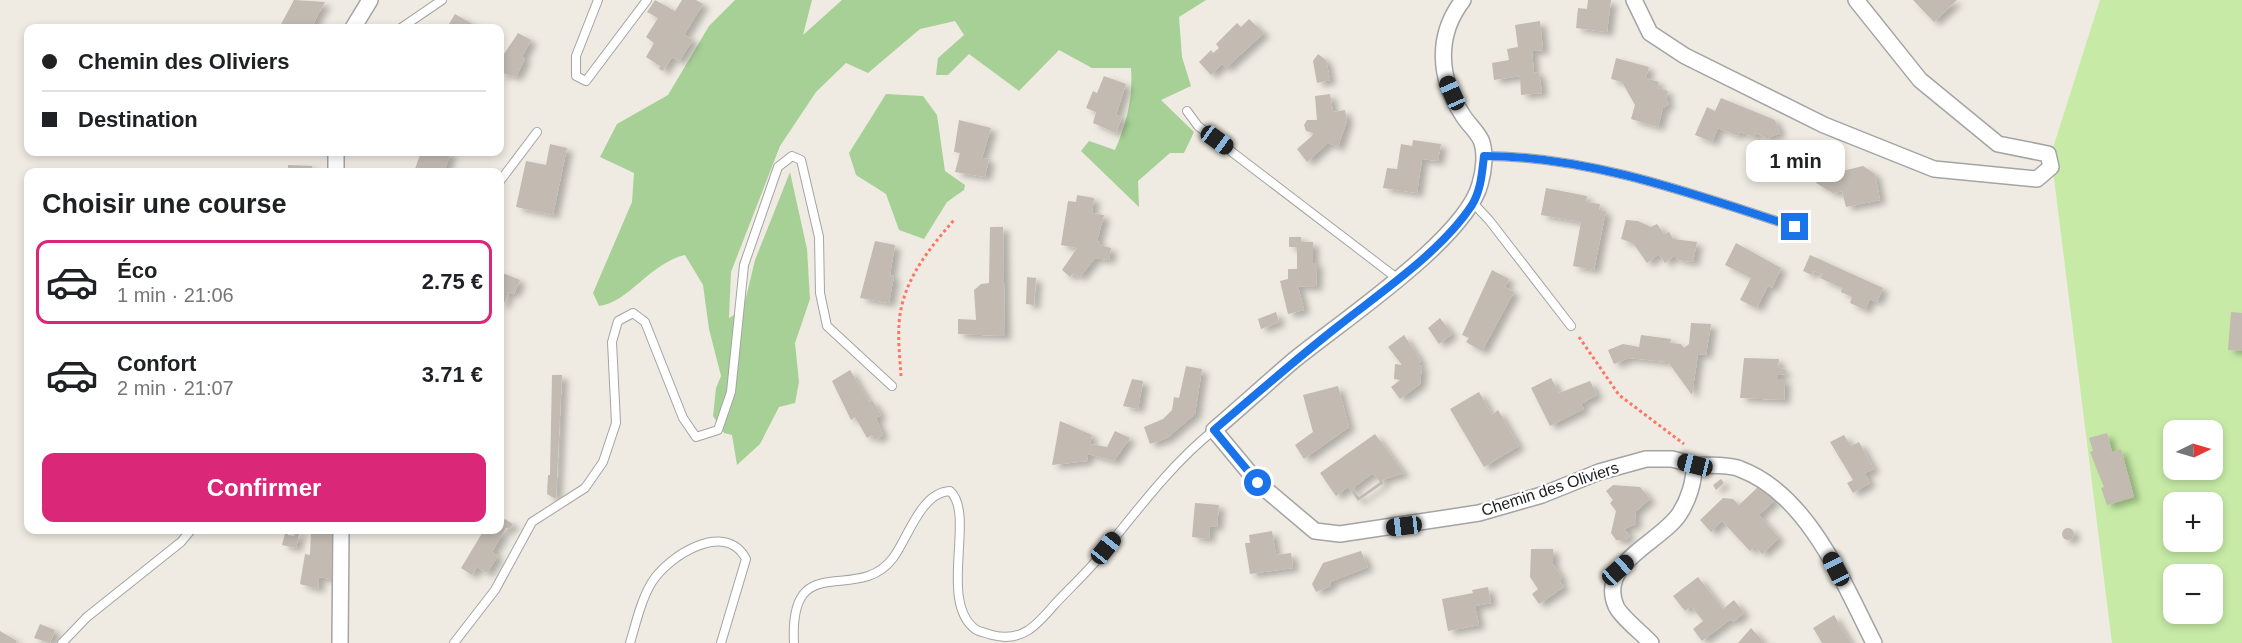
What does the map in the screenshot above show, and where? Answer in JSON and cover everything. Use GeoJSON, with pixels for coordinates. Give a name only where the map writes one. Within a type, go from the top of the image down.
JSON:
{"type":"FeatureCollection","features":[{"type":"Feature","properties":{"kind":"street"},"geometry":{"type":"LineString","coordinates":[[355,24],[370,0]]}},
{"type":"Feature","properties":{"kind":"street"},"geometry":{"type":"LineString","coordinates":[[1214,430],[1294,361],[1398,279],[1452,230],[1473,203],[1480,184],[1484,156],[1480,139],[1461,113],[1443,74],[1444,35],[1463,0]]}},
{"type":"Feature","properties":{"kind":"street"},"geometry":{"type":"LineString","coordinates":[[1634,0],[1650,33],[1685,56],[1824,125],[1934,169],[2037,179],[2051,167],[2048,154],[1998,144],[1920,80],[1857,0]]}},
{"type":"Feature","properties":{"kind":"street","name":"Chemin des Oliviers"},"geometry":{"type":"LineString","coordinates":[[1214,430],[1258,483],[1315,531],[1340,534],[1479,513],[1542,495],[1599,472],[1646,459],[1672,459],[1695,465],[1740,469],[1783,495],[1827,551],[1874,643]]}},
{"type":"Feature","properties":{"kind":"street"},"geometry":{"type":"LineString","coordinates":[[1651,643],[1616,607],[1613,586],[1618,570],[1679,515],[1693,488],[1695,465]]}},
{"type":"Feature","properties":{"kind":"street"},"geometry":{"type":"LineString","coordinates":[[340,643],[341,534]]}},
{"type":"Feature","properties":{"kind":"lane"},"geometry":{"type":"LineString","coordinates":[[407,24],[442,0]]}},
{"type":"Feature","properties":{"kind":"lane"},"geometry":{"type":"LineString","coordinates":[[598,0],[576,56],[576,76],[586,81],[647,0]]}},
{"type":"Feature","properties":{"kind":"lane"},"geometry":{"type":"LineString","coordinates":[[1187,111],[1198,126],[1398,279]]}},
{"type":"Feature","properties":{"kind":"lane"},"geometry":{"type":"LineString","coordinates":[[504,176],[537,132]]}},
{"type":"Feature","properties":{"kind":"lane"},"geometry":{"type":"LineString","coordinates":[[454,643],[495,590],[532,522],[585,488],[603,462],[616,423],[612,342],[618,321],[633,313],[645,322],[683,418],[696,437],[718,430],[731,392],[744,265],[778,167],[792,156],[801,160],[819,237],[820,293],[827,326],[892,386]]}},
{"type":"Feature","properties":{"kind":"lane"},"geometry":{"type":"LineString","coordinates":[[1484,156],[1522,156],[1660,183],[1795,227]]}},
{"type":"Feature","properties":{"kind":"lane"},"geometry":{"type":"LineString","coordinates":[[1473,203],[1571,326]]}},
{"type":"Feature","properties":{"kind":"lane"},"geometry":{"type":"LineString","coordinates":[[794,643],[793,622],[797,603],[804,592],[813,586],[870,575],[892,560],[928,501],[940,491],[950,491],[956,497],[960,508],[957,550],[959,595],[965,615],[975,629],[1008,639],[1022,636],[1039,623],[1094,563],[1155,487],[1188,451],[1214,430]]}},
{"type":"Feature","properties":{"kind":"lane"},"geometry":{"type":"LineString","coordinates":[[62,643],[87,617],[181,542],[188,534]]}},
{"type":"Feature","properties":{"kind":"lane"},"geometry":{"type":"LineString","coordinates":[[630,643],[652,582],[669,561],[707,544],[730,542],[740,548],[746,559],[721,643]]}},
{"type":"Feature","properties":{"kind":"path"},"geometry":{"type":"LineString","coordinates":[[892,386],[901,377],[899,324],[908,287],[927,252],[954,220]]}},
{"type":"Feature","properties":{"kind":"path"},"geometry":{"type":"LineString","coordinates":[[1571,326],[1620,395],[1686,446],[1695,465]]}},
{"type":"Feature","properties":{"kind":"green space"},"geometry":{"type":"Polygon","coordinates":[[[735,0],[812,0],[803,35],[842,0],[1206,0],[1179,17],[1182,57],[1191,86],[1161,100],[1194,132],[1184,153],[1170,153],[1138,181],[1139,207],[1081,151],[1089,141],[1115,150],[1128,110],[1131,68],[1092,68],[1059,50],[1019,91],[969,54],[948,75],[936,75],[938,58],[964,35],[955,21],[920,29],[868,73],[846,63],[816,92],[780,146],[731,272],[729,318],[743,310],[755,260],[790,172],[807,249],[810,299],[795,343],[799,382],[795,403],[779,407],[760,444],[737,465],[732,435],[724,433],[713,416],[716,388],[721,376],[709,329],[703,285],[685,255],[661,266],[630,291],[610,303],[599,306],[593,293],[632,202],[634,173],[600,157],[617,124],[668,95],[709,26],[735,0]]]}},
{"type":"Feature","properties":{"kind":"green space"},"geometry":{"type":"Polygon","coordinates":[[[2100,0],[2242,0],[2242,643],[2112,643],[2051,154],[2100,0]]]}},
{"type":"Feature","properties":{"kind":"green space"},"geometry":{"type":"Polygon","coordinates":[[[886,94],[923,96],[937,115],[945,171],[965,185],[964,190],[947,202],[924,239],[899,230],[886,194],[856,175],[849,153],[886,94]]]}},
{"type":"Feature","properties":{"kind":"building"},"geometry":{"type":"Polygon","coordinates":[[[294,0],[325,2],[313,24],[281,24],[294,0]]]}},
{"type":"Feature","properties":{"kind":"building"},"geometry":{"type":"Polygon","coordinates":[[[655,0],[675,11],[682,0],[696,0],[703,4],[684,35],[693,40],[679,61],[672,57],[663,71],[659,69],[660,66],[646,57],[654,43],[646,37],[658,18],[647,12],[655,0]]]}},
{"type":"Feature","properties":{"kind":"building"},"geometry":{"type":"Polygon","coordinates":[[[1588,0],[1611,0],[1607,32],[1576,28],[1578,8],[1587,9],[1588,0]]]}},
{"type":"Feature","properties":{"kind":"building"},"geometry":{"type":"Polygon","coordinates":[[[1913,0],[1957,0],[1934,22],[1913,0]]]}},
{"type":"Feature","properties":{"kind":"building"},"geometry":{"type":"Polygon","coordinates":[[[455,14],[472,24],[449,24],[455,14]]]}},
{"type":"Feature","properties":{"kind":"building"},"geometry":{"type":"Polygon","coordinates":[[[1249,19],[1264,33],[1226,68],[1222,64],[1211,75],[1199,62],[1211,50],[1213,53],[1219,48],[1216,44],[1237,23],[1241,27],[1249,19]]]}},
{"type":"Feature","properties":{"kind":"building"},"geometry":{"type":"Polygon","coordinates":[[[1540,21],[1543,50],[1532,51],[1534,73],[1539,72],[1542,93],[1521,95],[1520,76],[1494,80],[1492,63],[1509,60],[1507,49],[1518,47],[1515,25],[1540,21]]]}},
{"type":"Feature","properties":{"kind":"building"},"geometry":{"type":"Polygon","coordinates":[[[518,33],[531,40],[522,57],[525,59],[516,77],[504,73],[504,54],[518,33]]]}},
{"type":"Feature","properties":{"kind":"building"},"geometry":{"type":"Polygon","coordinates":[[[1318,54],[1326,60],[1330,80],[1317,83],[1313,61],[1318,54]]]}},
{"type":"Feature","properties":{"kind":"building"},"geometry":{"type":"Polygon","coordinates":[[[1616,58],[1649,67],[1646,78],[1659,82],[1657,88],[1668,91],[1666,98],[1669,104],[1663,108],[1658,127],[1631,119],[1635,105],[1622,82],[1611,79],[1616,58]]]}},
{"type":"Feature","properties":{"kind":"building"},"geometry":{"type":"Polygon","coordinates":[[[1104,76],[1126,84],[1116,115],[1122,117],[1116,133],[1093,123],[1096,112],[1086,108],[1093,91],[1097,93],[1104,76]]]}},
{"type":"Feature","properties":{"kind":"building"},"geometry":{"type":"Polygon","coordinates":[[[1330,94],[1333,112],[1345,110],[1347,121],[1338,147],[1328,143],[1307,162],[1297,149],[1313,133],[1306,131],[1304,125],[1307,120],[1317,120],[1315,96],[1330,94]]]}},
{"type":"Feature","properties":{"kind":"building"},"geometry":{"type":"Polygon","coordinates":[[[1721,98],[1775,120],[1780,133],[1767,138],[1756,133],[1754,137],[1740,132],[1738,136],[1718,128],[1712,142],[1695,135],[1707,107],[1715,111],[1721,98]]]}},
{"type":"Feature","properties":{"kind":"building"},"geometry":{"type":"Polygon","coordinates":[[[959,120],[991,128],[982,158],[989,159],[985,177],[955,172],[960,153],[954,152],[959,120]]]}},
{"type":"Feature","properties":{"kind":"building"},"geometry":{"type":"Polygon","coordinates":[[[1759,139],[1765,141],[1767,148],[1761,151],[1755,148],[1753,142],[1759,139]]]}},
{"type":"Feature","properties":{"kind":"building"},"geometry":{"type":"Polygon","coordinates":[[[1413,140],[1441,144],[1438,161],[1422,159],[1417,193],[1383,188],[1387,168],[1397,169],[1401,144],[1412,146],[1413,140]]]}},
{"type":"Feature","properties":{"kind":"building"},"geometry":{"type":"Polygon","coordinates":[[[550,144],[567,148],[553,215],[516,207],[526,161],[546,165],[550,144]]]}},
{"type":"Feature","properties":{"kind":"building"},"geometry":{"type":"Polygon","coordinates":[[[1816,151],[1835,162],[1838,172],[1863,166],[1875,174],[1880,200],[1846,207],[1842,191],[1833,193],[1816,183],[1827,164],[1813,157],[1816,151]]]}},
{"type":"Feature","properties":{"kind":"building"},"geometry":{"type":"Polygon","coordinates":[[[420,156],[450,156],[445,168],[415,168],[420,156]]]}},
{"type":"Feature","properties":{"kind":"building"},"geometry":{"type":"Polygon","coordinates":[[[288,165],[312,166],[312,168],[288,168],[288,165]]]}},
{"type":"Feature","properties":{"kind":"building"},"geometry":{"type":"Polygon","coordinates":[[[1546,188],[1587,196],[1586,202],[1600,204],[1599,210],[1606,211],[1594,270],[1573,266],[1581,222],[1541,215],[1546,188]]]}},
{"type":"Feature","properties":{"kind":"building"},"geometry":{"type":"Polygon","coordinates":[[[1077,195],[1094,198],[1092,213],[1104,215],[1097,241],[1100,242],[1099,245],[1111,248],[1109,260],[1095,258],[1080,277],[1073,273],[1070,277],[1062,270],[1077,248],[1061,245],[1068,201],[1076,202],[1077,195]]]}},
{"type":"Feature","properties":{"kind":"building"},"geometry":{"type":"Polygon","coordinates":[[[1626,220],[1638,221],[1651,227],[1657,224],[1664,234],[1669,232],[1673,239],[1697,242],[1693,262],[1678,260],[1674,256],[1665,263],[1659,254],[1647,263],[1633,243],[1621,239],[1626,220]]]}},
{"type":"Feature","properties":{"kind":"building"},"geometry":{"type":"Polygon","coordinates":[[[990,227],[1003,227],[1005,336],[958,334],[958,319],[976,320],[974,290],[981,284],[989,283],[990,227]]]}},
{"type":"Feature","properties":{"kind":"building"},"geometry":{"type":"Polygon","coordinates":[[[1289,237],[1301,237],[1301,242],[1313,242],[1313,263],[1317,263],[1316,287],[1298,286],[1304,310],[1288,314],[1280,281],[1288,279],[1288,269],[1297,269],[1297,247],[1289,247],[1289,237]]]}},
{"type":"Feature","properties":{"kind":"building"},"geometry":{"type":"Polygon","coordinates":[[[875,241],[895,245],[890,275],[894,276],[889,303],[860,298],[875,241]]]}},
{"type":"Feature","properties":{"kind":"building"},"geometry":{"type":"Polygon","coordinates":[[[1736,243],[1781,268],[1772,288],[1768,286],[1757,308],[1740,300],[1751,278],[1725,265],[1736,243]]]}},
{"type":"Feature","properties":{"kind":"building"},"geometry":{"type":"Polygon","coordinates":[[[1810,255],[1883,288],[1877,302],[1870,299],[1865,310],[1850,303],[1852,297],[1841,292],[1842,288],[1820,278],[1822,274],[1814,271],[1812,275],[1803,271],[1810,255]]]}},
{"type":"Feature","properties":{"kind":"building"},"geometry":{"type":"Polygon","coordinates":[[[1492,270],[1509,279],[1505,287],[1514,292],[1482,351],[1466,342],[1469,338],[1462,335],[1492,270]]]}},
{"type":"Feature","properties":{"kind":"building"},"geometry":{"type":"Polygon","coordinates":[[[504,274],[520,280],[514,294],[509,292],[504,304],[504,274]]]}},
{"type":"Feature","properties":{"kind":"building"},"geometry":{"type":"Polygon","coordinates":[[[1027,277],[1036,278],[1034,305],[1026,304],[1027,277]]]}},
{"type":"Feature","properties":{"kind":"building"},"geometry":{"type":"Polygon","coordinates":[[[1276,312],[1279,322],[1261,329],[1258,319],[1276,312]]]}},
{"type":"Feature","properties":{"kind":"building"},"geometry":{"type":"Polygon","coordinates":[[[2231,312],[2242,313],[2242,351],[2228,350],[2231,312]]]}},
{"type":"Feature","properties":{"kind":"building"},"geometry":{"type":"Polygon","coordinates":[[[1440,318],[1452,334],[1439,344],[1428,328],[1440,318]]]}},
{"type":"Feature","properties":{"kind":"building"},"geometry":{"type":"Polygon","coordinates":[[[1691,323],[1711,324],[1706,355],[1698,354],[1692,395],[1668,362],[1629,358],[1614,364],[1608,350],[1623,344],[1639,347],[1641,335],[1671,339],[1670,343],[1681,344],[1684,348],[1689,344],[1691,323]]]}},
{"type":"Feature","properties":{"kind":"building"},"geometry":{"type":"Polygon","coordinates":[[[1404,335],[1421,361],[1418,365],[1422,366],[1420,384],[1400,399],[1391,387],[1400,380],[1394,379],[1395,364],[1402,365],[1388,347],[1404,335]]]}},
{"type":"Feature","properties":{"kind":"building"},"geometry":{"type":"Polygon","coordinates":[[[1744,358],[1779,359],[1778,367],[1785,370],[1785,374],[1778,375],[1778,379],[1785,379],[1784,400],[1740,398],[1744,358]]]}},
{"type":"Feature","properties":{"kind":"building"},"geometry":{"type":"Polygon","coordinates":[[[1186,366],[1202,369],[1195,414],[1167,438],[1150,444],[1144,427],[1163,419],[1172,410],[1174,397],[1179,398],[1186,366]]]}},
{"type":"Feature","properties":{"kind":"building"},"geometry":{"type":"Polygon","coordinates":[[[850,370],[869,402],[872,400],[881,415],[876,418],[883,435],[875,440],[872,435],[867,438],[855,417],[851,420],[832,381],[850,370]]]}},
{"type":"Feature","properties":{"kind":"building"},"geometry":{"type":"Polygon","coordinates":[[[552,375],[562,375],[556,499],[547,494],[548,475],[550,475],[552,375]]]}},
{"type":"Feature","properties":{"kind":"building"},"geometry":{"type":"Polygon","coordinates":[[[1551,378],[1559,393],[1590,381],[1597,395],[1581,404],[1584,409],[1550,426],[1531,388],[1551,378]]]}},
{"type":"Feature","properties":{"kind":"building"},"geometry":{"type":"Polygon","coordinates":[[[1132,379],[1143,381],[1138,409],[1123,406],[1132,379]]]}},
{"type":"Feature","properties":{"kind":"building"},"geometry":{"type":"Polygon","coordinates":[[[1338,386],[1349,427],[1304,459],[1295,445],[1313,432],[1303,395],[1338,386]]]}},
{"type":"Feature","properties":{"kind":"building"},"geometry":{"type":"Polygon","coordinates":[[[1479,392],[1492,415],[1498,410],[1519,446],[1484,467],[1450,409],[1479,392]]]}},
{"type":"Feature","properties":{"kind":"building"},"geometry":{"type":"Polygon","coordinates":[[[1060,421],[1092,435],[1090,444],[1107,447],[1115,431],[1130,438],[1114,461],[1088,454],[1087,461],[1052,465],[1060,421]]]}},
{"type":"Feature","properties":{"kind":"building"},"geometry":{"type":"Polygon","coordinates":[[[2107,433],[2112,452],[2121,449],[2134,497],[2107,505],[2101,488],[2104,487],[2090,452],[2093,451],[2089,438],[2107,433]]]}},
{"type":"Feature","properties":{"kind":"building"},"geometry":{"type":"Polygon","coordinates":[[[1375,434],[1404,473],[1382,480],[1384,483],[1358,501],[1348,487],[1336,496],[1320,473],[1375,434]],[[1373,473],[1353,488],[1359,497],[1380,482],[1373,473]]]}},
{"type":"Feature","properties":{"kind":"building"},"geometry":{"type":"Polygon","coordinates":[[[1844,435],[1851,446],[1859,442],[1874,469],[1865,473],[1870,483],[1853,493],[1847,483],[1853,480],[1830,442],[1844,435]]]}},
{"type":"Feature","properties":{"kind":"building"},"geometry":{"type":"Polygon","coordinates":[[[1721,479],[1724,483],[1716,490],[1713,485],[1721,479]]]}},
{"type":"Feature","properties":{"kind":"building"},"geometry":{"type":"Polygon","coordinates":[[[1613,485],[1640,487],[1650,499],[1635,512],[1636,524],[1624,529],[1630,536],[1625,540],[1616,540],[1611,533],[1616,511],[1610,503],[1613,500],[1606,491],[1613,485]]]}},
{"type":"Feature","properties":{"kind":"building"},"geometry":{"type":"Polygon","coordinates":[[[1758,487],[1776,499],[1759,515],[1779,538],[1762,554],[1755,546],[1750,551],[1722,521],[1711,532],[1700,520],[1723,498],[1733,499],[1739,505],[1758,487]]]}},
{"type":"Feature","properties":{"kind":"building"},"geometry":{"type":"Polygon","coordinates":[[[1195,503],[1219,505],[1217,527],[1210,526],[1209,539],[1192,537],[1195,503]]]}},
{"type":"Feature","properties":{"kind":"building"},"geometry":{"type":"Polygon","coordinates":[[[504,520],[513,524],[510,529],[506,528],[504,531],[504,520]]]}},
{"type":"Feature","properties":{"kind":"building"},"geometry":{"type":"Polygon","coordinates":[[[2070,528],[2073,529],[2073,539],[2066,540],[2063,539],[2062,532],[2063,529],[2070,528]]]}},
{"type":"Feature","properties":{"kind":"building"},"geometry":{"type":"Polygon","coordinates":[[[1272,531],[1276,555],[1291,553],[1293,568],[1250,574],[1245,543],[1250,543],[1249,535],[1272,531]]]}},
{"type":"Feature","properties":{"kind":"building"},"geometry":{"type":"Polygon","coordinates":[[[285,534],[294,536],[299,534],[296,548],[282,545],[285,534]]]}},
{"type":"Feature","properties":{"kind":"building"},"geometry":{"type":"Polygon","coordinates":[[[311,534],[332,534],[331,579],[319,577],[318,589],[300,584],[305,554],[310,555],[311,534]]]}},
{"type":"Feature","properties":{"kind":"building"},"geometry":{"type":"Polygon","coordinates":[[[482,534],[502,534],[492,552],[498,556],[487,573],[477,567],[472,575],[461,568],[482,534]]]}},
{"type":"Feature","properties":{"kind":"building"},"geometry":{"type":"Polygon","coordinates":[[[1531,549],[1553,549],[1553,564],[1562,578],[1559,580],[1564,587],[1539,604],[1532,594],[1538,589],[1530,577],[1531,549]]]}},
{"type":"Feature","properties":{"kind":"building"},"geometry":{"type":"Polygon","coordinates":[[[1361,551],[1368,567],[1330,582],[1331,586],[1316,592],[1312,584],[1323,563],[1361,551]]]}},
{"type":"Feature","properties":{"kind":"building"},"geometry":{"type":"Polygon","coordinates":[[[1698,577],[1723,609],[1734,600],[1744,613],[1733,622],[1731,619],[1702,641],[1693,629],[1703,621],[1691,606],[1685,611],[1673,596],[1698,577]]]}},
{"type":"Feature","properties":{"kind":"building"},"geometry":{"type":"Polygon","coordinates":[[[1488,587],[1491,603],[1475,606],[1479,625],[1448,631],[1442,599],[1473,593],[1472,590],[1488,587]]]}},
{"type":"Feature","properties":{"kind":"building"},"geometry":{"type":"Polygon","coordinates":[[[1834,615],[1851,643],[1822,643],[1813,628],[1834,615]]]}},
{"type":"Feature","properties":{"kind":"building"},"geometry":{"type":"Polygon","coordinates":[[[40,624],[55,630],[50,643],[34,638],[40,624]]]}},
{"type":"Feature","properties":{"kind":"building"},"geometry":{"type":"Polygon","coordinates":[[[1751,628],[1763,641],[1765,643],[1738,643],[1751,628]]]}},
{"type":"Feature","properties":{"kind":"building"},"geometry":{"type":"Polygon","coordinates":[[[0,631],[17,641],[16,643],[0,643],[0,631]]]}},
{"type":"Feature","properties":{"kind":"route"},"geometry":{"type":"LineString","coordinates":[[1258,483],[1214,430],[1294,361],[1398,279],[1452,230],[1473,203],[1480,184],[1484,156],[1522,156],[1660,183],[1795,227]]}}]}
